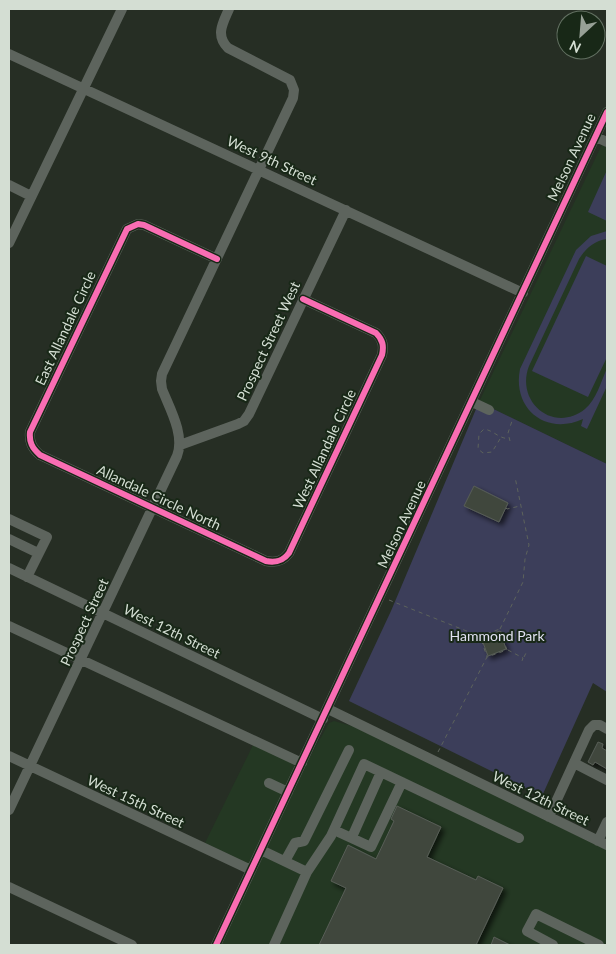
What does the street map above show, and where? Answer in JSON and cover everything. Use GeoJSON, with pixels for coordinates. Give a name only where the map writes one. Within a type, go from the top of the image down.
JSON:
{"type":"FeatureCollection","features":[{"type":"Feature","properties":{"kind":"street"},"geometry":{"type":"LineString","coordinates":[[9,243],[122,9]]}},
{"type":"Feature","properties":{"kind":"street"},"geometry":{"type":"LineString","coordinates":[[180,445],[176,427],[162,389],[162,374],[293,98],[294,90],[290,80],[284,76],[228,48],[223,43],[220,31],[230,9]]}},
{"type":"Feature","properties":{"kind":"street","name":"West 9th Street"},"geometry":{"type":"LineString","coordinates":[[9,54],[523,293]]}},
{"type":"Feature","properties":{"kind":"street","name":"Melson Avenue"},"geometry":{"type":"LineString","coordinates":[[216,945],[607,112]]}},
{"type":"Feature","properties":{"kind":"street"},"geometry":{"type":"LineString","coordinates":[[596,137],[607,142]]}},
{"type":"Feature","properties":{"kind":"street"},"geometry":{"type":"LineString","coordinates":[[9,185],[31,196]]}},
{"type":"Feature","properties":{"kind":"street","name":"Prospect Street West"},"geometry":{"type":"LineString","coordinates":[[180,445],[244,421],[249,414],[346,210]]}},
{"type":"Feature","properties":{"kind":"street","name":"East Allandale Circle"},"geometry":{"type":"LineString","coordinates":[[31,446],[30,432],[127,229],[138,224],[144,225],[217,259]]}},
{"type":"Feature","properties":{"kind":"street","name":"West Allandale Circle"},"geometry":{"type":"LineString","coordinates":[[280,562],[290,553],[382,355],[383,343],[376,334],[303,299]]}},
{"type":"Feature","properties":{"kind":"street"},"geometry":{"type":"LineString","coordinates":[[472,402],[489,410]]}},
{"type":"Feature","properties":{"kind":"street","name":"Prospect Street"},"geometry":{"type":"LineString","coordinates":[[9,810],[104,613],[177,456],[180,445]]}},
{"type":"Feature","properties":{"kind":"street","name":"Allandale Circle North"},"geometry":{"type":"LineString","coordinates":[[31,446],[40,455],[266,561],[280,562]]}},
{"type":"Feature","properties":{"kind":"street"},"geometry":{"type":"LineString","coordinates":[[9,519],[46,537],[27,577]]}},
{"type":"Feature","properties":{"kind":"street"},"geometry":{"type":"LineString","coordinates":[[9,538],[38,553]]}},
{"type":"Feature","properties":{"kind":"street","name":"West 12th Street"},"geometry":{"type":"LineString","coordinates":[[9,568],[603,843]]}},
{"type":"Feature","properties":{"kind":"street"},"geometry":{"type":"LineString","coordinates":[[9,626],[302,763]]}},
{"type":"Feature","properties":{"kind":"street"},"geometry":{"type":"LineString","coordinates":[[549,817],[589,730],[594,725],[600,725],[607,729]]}},
{"type":"Feature","properties":{"kind":"street"},"geometry":{"type":"LineString","coordinates":[[286,861],[295,843],[304,841],[348,750]]}},
{"type":"Feature","properties":{"kind":"street","name":"West 15th Street"},"geometry":{"type":"LineString","coordinates":[[9,756],[251,870]]}},
{"type":"Feature","properties":{"kind":"street"},"geometry":{"type":"LineString","coordinates":[[574,763],[607,780]]}},
{"type":"Feature","properties":{"kind":"street"},"geometry":{"type":"LineString","coordinates":[[274,945],[307,872],[334,830],[364,764],[519,838]]}},
{"type":"Feature","properties":{"kind":"street"},"geometry":{"type":"LineString","coordinates":[[352,837],[382,772]]}},
{"type":"Feature","properties":{"kind":"street"},"geometry":{"type":"LineString","coordinates":[[334,830],[372,846],[402,782]]}},
{"type":"Feature","properties":{"kind":"street"},"geometry":{"type":"LineString","coordinates":[[269,783],[288,792]]}},
{"type":"Feature","properties":{"kind":"street"},"geometry":{"type":"LineString","coordinates":[[603,843],[607,822]]}},
{"type":"Feature","properties":{"kind":"street"},"geometry":{"type":"LineString","coordinates":[[261,850],[307,872]]}},
{"type":"Feature","properties":{"kind":"street"},"geometry":{"type":"LineString","coordinates":[[9,887],[132,945]]}},
{"type":"Feature","properties":{"kind":"street"},"geometry":{"type":"LineString","coordinates":[[553,945],[527,931],[536,914],[599,945]]}},
{"type":"Feature","properties":{"kind":"path"},"geometry":{"type":"LineString","coordinates":[[500,438],[492,452],[483,453],[478,449],[480,434],[484,429],[500,438],[510,440],[508,433],[512,421]]}},
{"type":"Feature","properties":{"kind":"path"},"geometry":{"type":"LineString","coordinates":[[507,650],[500,630],[523,582],[525,559],[529,546],[515,477]]}},
{"type":"Feature","properties":{"kind":"path"},"geometry":{"type":"LineString","coordinates":[[506,508],[521,506]]}},
{"type":"Feature","properties":{"kind":"path"},"geometry":{"type":"LineString","coordinates":[[390,600],[480,636],[500,630]]}},
{"type":"Feature","properties":{"kind":"path"},"geometry":{"type":"LineString","coordinates":[[480,636],[487,657]]}},
{"type":"Feature","properties":{"kind":"path"},"geometry":{"type":"LineString","coordinates":[[437,753],[487,657],[507,650],[524,658]]}},
{"type":"Feature","properties":{"kind":"path"},"geometry":{"type":"LineString","coordinates":[[520,664],[526,653]]}},
{"type":"Feature","properties":{"kind":"shaded area"},"geometry":{"type":"Polygon","coordinates":[[[607,134],[607,464],[479,402],[607,134]]]}},
{"type":"Feature","properties":{"kind":"shaded area"},"geometry":{"type":"Polygon","coordinates":[[[334,721],[355,727],[607,850],[607,945],[221,945],[307,762],[329,723],[334,721]]]}},
{"type":"Feature","properties":{"kind":"shaded area"},"geometry":{"type":"Polygon","coordinates":[[[253,745],[298,765],[249,864],[205,843],[253,745]]]}},
{"type":"Feature","properties":{"kind":"green space"},"geometry":{"type":"Polygon","coordinates":[[[607,170],[607,221],[588,212],[607,170]]]}},
{"type":"Feature","properties":{"kind":"green space"},"geometry":{"type":"Polygon","coordinates":[[[607,231],[607,239],[598,241],[591,246],[579,259],[529,366],[526,379],[527,391],[532,402],[550,416],[561,418],[573,416],[589,405],[598,390],[607,368],[607,386],[587,429],[581,426],[583,419],[556,424],[545,421],[527,407],[521,396],[519,383],[520,369],[576,250],[591,236],[607,231]]]}},
{"type":"Feature","properties":{"kind":"green space"},"geometry":{"type":"Polygon","coordinates":[[[586,256],[607,266],[607,357],[588,397],[532,371],[586,256]]]}},
{"type":"Feature","properties":{"kind":"green space","name":"Hammond Park"},"geometry":{"type":"Polygon","coordinates":[[[479,402],[607,464],[607,692],[593,683],[542,796],[349,701],[391,611],[479,402]]]}},
{"type":"Feature","properties":{"kind":"building"},"geometry":{"type":"Polygon","coordinates":[[[474,486],[508,503],[499,522],[464,506],[474,486]]]}},
{"type":"Feature","properties":{"kind":"building"},"geometry":{"type":"Polygon","coordinates":[[[500,631],[506,649],[488,656],[481,637],[500,631]]]}},
{"type":"Feature","properties":{"kind":"building"},"geometry":{"type":"Polygon","coordinates":[[[598,742],[603,744],[602,748],[607,751],[607,769],[595,762],[593,765],[588,762],[598,742]]]}},
{"type":"Feature","properties":{"kind":"building"},"geometry":{"type":"Polygon","coordinates":[[[397,806],[441,827],[427,857],[476,880],[478,876],[503,888],[476,945],[319,945],[346,888],[331,881],[348,845],[376,859],[394,821],[391,819],[397,806]]]}},
{"type":"Feature","properties":{"kind":"building"},"geometry":{"type":"Polygon","coordinates":[[[494,937],[510,945],[491,945],[494,937]]]}},
{"type":"Feature","properties":{"kind":"cycle path"},"geometry":{"type":"LineString","coordinates":[[216,945],[607,112]]}},
{"type":"Feature","properties":{"kind":"cycle path"},"geometry":{"type":"LineString","coordinates":[[217,259],[144,225],[138,224],[127,229],[30,432],[30,439],[33,447],[40,455],[270,562],[282,560],[289,553],[383,352],[382,341],[376,333],[303,299]]}}]}
